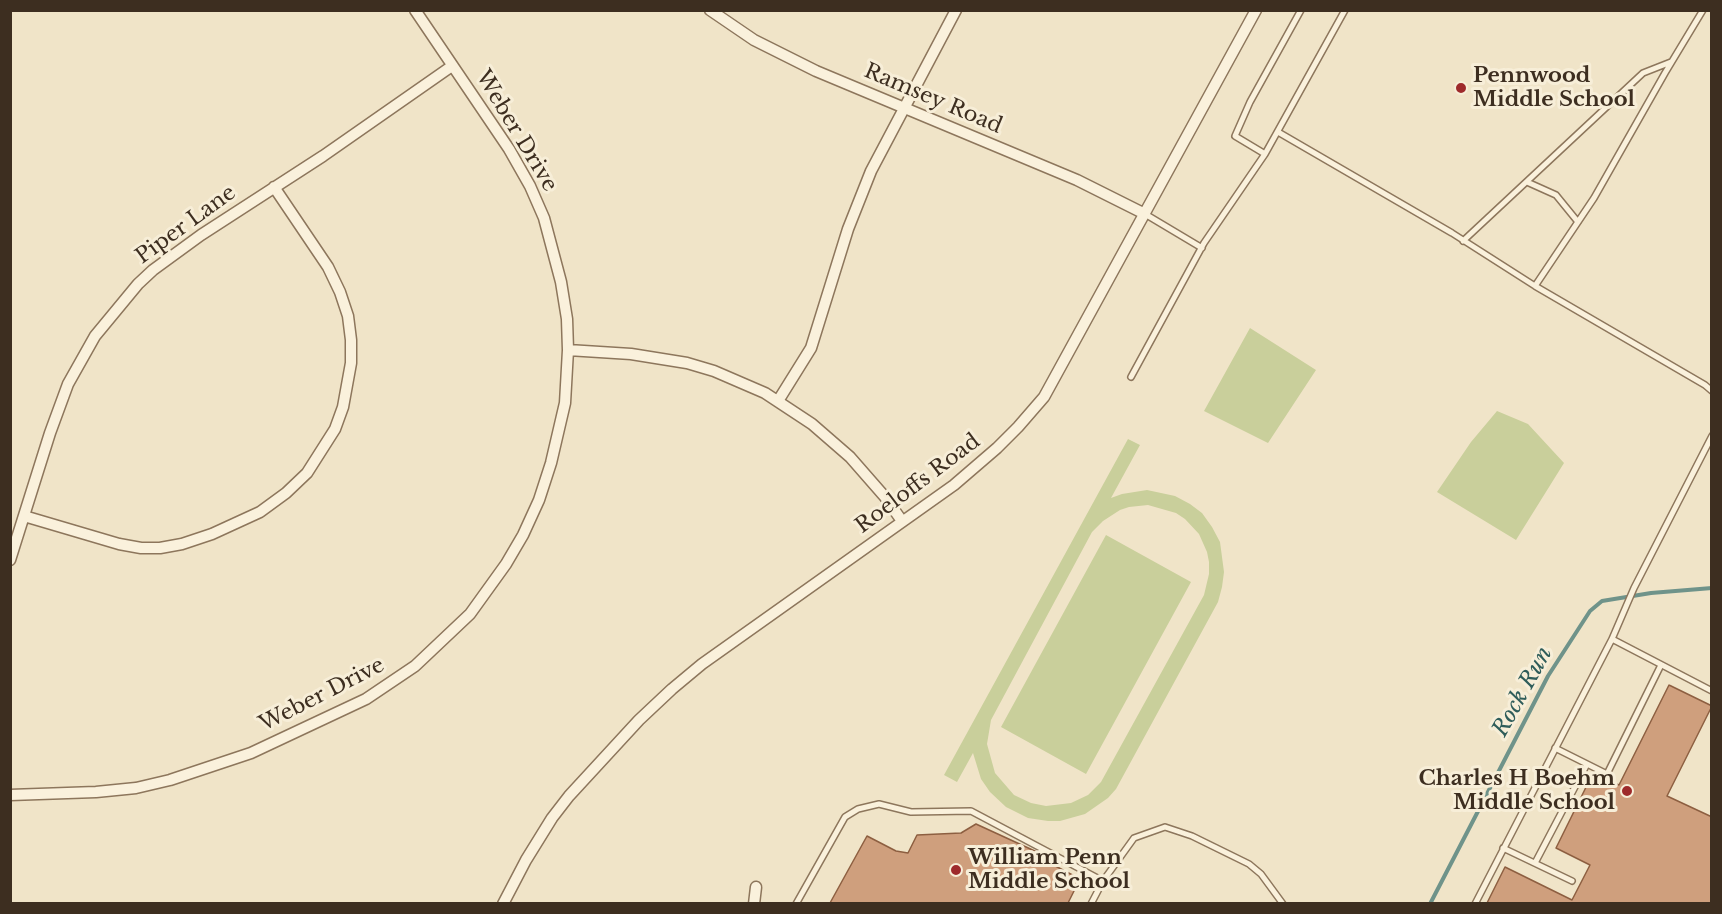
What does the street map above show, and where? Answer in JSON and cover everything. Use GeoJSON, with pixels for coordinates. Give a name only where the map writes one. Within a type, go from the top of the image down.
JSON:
{"type":"FeatureCollection","features":[{"type":"Feature","properties":{"kind":"street","name":"Weber Drive"},"geometry":{"type":"LineString","coordinates":[[10,795],[96,792],[136,788],[170,780],[204,770],[291,735],[366,699],[415,666],[470,615],[506,564],[523,535],[552,463],[562,422],[568,350],[567,318],[561,282],[544,218],[530,186],[509,149],[415,10]]}},
{"type":"Feature","properties":{"kind":"street","name":"Ramsey Road"},"geometry":{"type":"LineString","coordinates":[[710,10],[754,40],[806,66],[1077,180],[1145,214]]}},
{"type":"Feature","properties":{"kind":"street"},"geometry":{"type":"LineString","coordinates":[[778,401],[811,348],[858,200],[956,10]]}},
{"type":"Feature","properties":{"kind":"street","name":"Roeloffs Road"},"geometry":{"type":"LineString","coordinates":[[503,903],[526,860],[552,818],[569,796],[639,720],[672,689],[711,657],[954,485],[1018,427],[1044,397],[1256,10]]}},
{"type":"Feature","properties":{"kind":"street","name":"Piper Lane"},"geometry":{"type":"LineString","coordinates":[[10,560],[68,384],[78,363],[106,321],[138,284],[153,270],[452,66]]}},
{"type":"Feature","properties":{"kind":"street"},"geometry":{"type":"LineString","coordinates":[[24,516],[119,544],[141,549],[160,548],[182,544],[212,534],[260,512],[286,493],[307,473],[335,429],[343,406],[350,374],[351,340],[348,316],[332,276],[274,188]]}},
{"type":"Feature","properties":{"kind":"street"},"geometry":{"type":"LineString","coordinates":[[568,350],[631,354],[687,363],[714,371],[765,393],[812,423],[850,458],[903,521]]}},
{"type":"Feature","properties":{"kind":"street"},"geometry":{"type":"LineString","coordinates":[[754,903],[756,887]]}},
{"type":"Feature","properties":{"kind":"lane"},"geometry":{"type":"LineString","coordinates":[[1266,154],[1235,136],[1250,102],[1301,10]]}},
{"type":"Feature","properties":{"kind":"lane"},"geometry":{"type":"LineString","coordinates":[[1131,377],[1202,248],[1266,154],[1345,10]]}},
{"type":"Feature","properties":{"kind":"lane"},"geometry":{"type":"LineString","coordinates":[[1535,286],[1594,198],[1703,10]]}},
{"type":"Feature","properties":{"kind":"lane"},"geometry":{"type":"LineString","coordinates":[[1463,241],[1643,73],[1672,61]]}},
{"type":"Feature","properties":{"kind":"lane"},"geometry":{"type":"LineString","coordinates":[[1278,132],[1712,391]]}},
{"type":"Feature","properties":{"kind":"lane"},"geometry":{"type":"LineString","coordinates":[[1527,182],[1556,195],[1578,222]]}},
{"type":"Feature","properties":{"kind":"lane"},"geometry":{"type":"LineString","coordinates":[[1145,214],[1202,248]]}},
{"type":"Feature","properties":{"kind":"lane"},"geometry":{"type":"LineString","coordinates":[[1474,903],[1612,639],[1634,588],[1712,436]]}},
{"type":"Feature","properties":{"kind":"lane"},"geometry":{"type":"LineString","coordinates":[[1612,639],[1712,690]]}},
{"type":"Feature","properties":{"kind":"lane"},"geometry":{"type":"LineString","coordinates":[[1556,748],[1607,774],[1661,665]]}},
{"type":"Feature","properties":{"kind":"lane"},"geometry":{"type":"LineString","coordinates":[[1535,863],[1587,764]]}},
{"type":"Feature","properties":{"kind":"lane"},"geometry":{"type":"LineString","coordinates":[[796,903],[845,817],[858,809],[879,804],[910,812],[971,811],[1103,881]]}},
{"type":"Feature","properties":{"kind":"lane"},"geometry":{"type":"LineString","coordinates":[[1091,903],[1103,881],[1134,838],[1165,827],[1192,836],[1249,864],[1261,874],[1283,903]]}},
{"type":"Feature","properties":{"kind":"lane"},"geometry":{"type":"LineString","coordinates":[[1503,848],[1572,880]]}},
{"type":"Feature","properties":{"kind":"green space"},"geometry":{"type":"Polygon","coordinates":[[[1250,328],[1316,370],[1268,443],[1204,411],[1250,328]]]}},
{"type":"Feature","properties":{"kind":"green space"},"geometry":{"type":"Polygon","coordinates":[[[1497,411],[1528,424],[1564,463],[1516,540],[1437,492],[1471,442],[1497,411]]]}},
{"type":"Feature","properties":{"kind":"green space"},"geometry":{"type":"Polygon","coordinates":[[[1128,439],[1140,445],[1111,498],[1147,490],[1175,496],[1190,504],[1202,513],[1220,542],[1224,572],[1218,602],[1116,789],[1108,798],[1085,814],[1060,821],[1048,821],[1028,818],[1006,807],[990,792],[981,779],[973,753],[957,782],[944,775],[1128,439]],[[1148,505],[1129,507],[1103,521],[1092,532],[991,720],[987,744],[995,773],[1014,795],[1031,803],[1046,806],[1071,803],[1088,795],[1101,782],[1204,595],[1209,574],[1207,552],[1199,534],[1176,513],[1148,505]]]}},
{"type":"Feature","properties":{"kind":"green space"},"geometry":{"type":"Polygon","coordinates":[[[1106,535],[1191,582],[1086,774],[1001,727],[1106,535]]]}},
{"type":"Feature","properties":{"kind":"building","name":"Charles H Boehm Middle School"},"geometry":{"type":"Polygon","coordinates":[[[1669,685],[1712,706],[1667,796],[1712,817],[1712,903],[1487,903],[1505,867],[1572,900],[1590,865],[1556,848],[1593,773],[1619,785],[1669,685]]]}},
{"type":"Feature","properties":{"kind":"building","name":"William Penn Middle School"},"geometry":{"type":"Polygon","coordinates":[[[976,824],[1037,852],[1046,861],[1080,879],[1068,903],[830,903],[867,836],[896,851],[908,853],[917,835],[961,833],[976,824]]]}},
{"type":"Feature","properties":{"kind":"waterway","name":"Rock Run"},"geometry":{"type":"LineString","coordinates":[[1430,904],[1548,676],[1590,611],[1602,601],[1651,593],[1712,588]]}},
{"type":"Feature","properties":{"kind":"place","name":"Pennwood Middle School"},"geometry":{"type":"Point","coordinates":[1461,88]}},
{"type":"Feature","properties":{"kind":"place","name":"Charles H Boehm Middle School"},"geometry":{"type":"Point","coordinates":[1627,791]}},
{"type":"Feature","properties":{"kind":"place","name":"William Penn Middle School"},"geometry":{"type":"Point","coordinates":[956,870]}}]}
